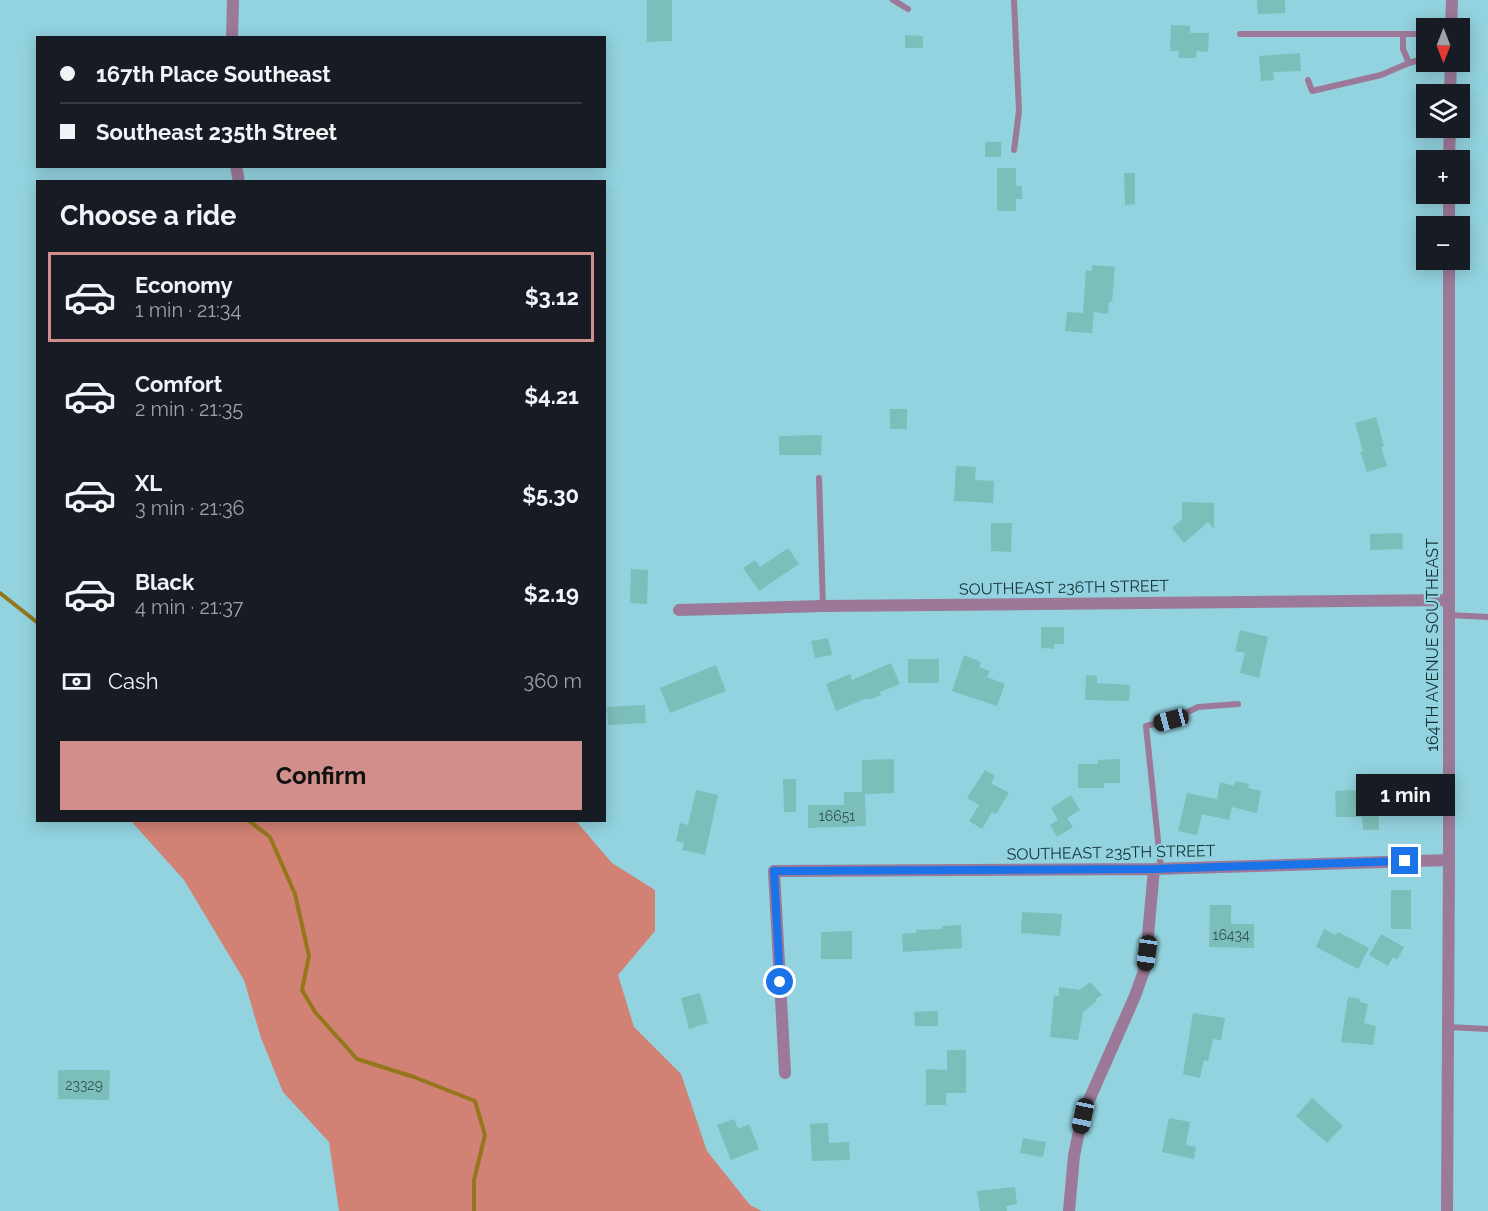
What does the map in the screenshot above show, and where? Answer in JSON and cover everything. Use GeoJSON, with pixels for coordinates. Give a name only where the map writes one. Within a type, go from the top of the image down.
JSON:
{"type":"FeatureCollection","features":[{"type":"Feature","properties":{"kind":"street"},"geometry":{"type":"LineString","coordinates":[[232,36],[233,0]]}},
{"type":"Feature","properties":{"kind":"street"},"geometry":{"type":"LineString","coordinates":[[1451,18],[1452,0]]}},
{"type":"Feature","properties":{"kind":"street","name":"164TH AVENUE SOUTHEAST"},"geometry":{"type":"LineString","coordinates":[[1447,1211],[1449,270]]}},
{"type":"Feature","properties":{"kind":"street","name":"SOUTHEAST 236TH STREET"},"geometry":{"type":"LineString","coordinates":[[679,610],[823,606],[1449,600]]}},
{"type":"Feature","properties":{"kind":"street","name":"SOUTHEAST 235TH STREET"},"geometry":{"type":"LineString","coordinates":[[785,1073],[774,871],[1158,869],[1449,860]]}},
{"type":"Feature","properties":{"kind":"street"},"geometry":{"type":"LineString","coordinates":[[1069,1211],[1074,1156],[1083,1116],[1145,968],[1158,869]]}},
{"type":"Feature","properties":{"kind":"lane"},"geometry":{"type":"LineString","coordinates":[[893,0],[908,9]]}},
{"type":"Feature","properties":{"kind":"lane"},"geometry":{"type":"LineString","coordinates":[[1014,0],[1019,111],[1014,150]]}},
{"type":"Feature","properties":{"kind":"lane"},"geometry":{"type":"LineString","coordinates":[[1240,34],[1416,34]]}},
{"type":"Feature","properties":{"kind":"lane"},"geometry":{"type":"LineString","coordinates":[[1403,34],[1403,49],[1409,63]]}},
{"type":"Feature","properties":{"kind":"lane"},"geometry":{"type":"LineString","coordinates":[[1308,80],[1312,92],[1382,75],[1416,61]]}},
{"type":"Feature","properties":{"kind":"lane"},"geometry":{"type":"LineString","coordinates":[[819,478],[823,606]]}},
{"type":"Feature","properties":{"kind":"lane"},"geometry":{"type":"LineString","coordinates":[[1449,615],[1488,617]]}},
{"type":"Feature","properties":{"kind":"lane"},"geometry":{"type":"LineString","coordinates":[[1158,869],[1146,726],[1171,720],[1198,707],[1238,704]]}},
{"type":"Feature","properties":{"kind":"lane"},"geometry":{"type":"LineString","coordinates":[[1448,1027],[1488,1029]]}},
{"type":"Feature","properties":{"kind":"shaded area"},"geometry":{"type":"Polygon","coordinates":[[[132,822],[577,822],[612,863],[655,890],[655,931],[618,975],[634,1027],[681,1074],[707,1151],[750,1205],[762,1211],[339,1211],[329,1142],[283,1092],[261,1038],[244,980],[184,880],[132,822]]]}},
{"type":"Feature","properties":{"kind":"building"},"geometry":{"type":"Polygon","coordinates":[[[647,0],[672,0],[672,41],[647,42],[647,0]]]}},
{"type":"Feature","properties":{"kind":"building"},"geometry":{"type":"Polygon","coordinates":[[[1257,0],[1285,0],[1285,13],[1258,14],[1257,0]]]}},
{"type":"Feature","properties":{"kind":"building"},"geometry":{"type":"Polygon","coordinates":[[[1171,25],[1190,26],[1190,33],[1209,33],[1208,52],[1197,51],[1196,58],[1178,58],[1179,51],[1170,51],[1171,25]]]}},
{"type":"Feature","properties":{"kind":"building"},"geometry":{"type":"Polygon","coordinates":[[[905,35],[923,36],[923,48],[905,48],[905,35]]]}},
{"type":"Feature","properties":{"kind":"building"},"geometry":{"type":"Polygon","coordinates":[[[1300,53],[1301,71],[1273,72],[1274,80],[1261,81],[1259,56],[1300,53]]]}},
{"type":"Feature","properties":{"kind":"building"},"geometry":{"type":"Polygon","coordinates":[[[985,142],[1001,142],[1001,157],[985,157],[985,142]]]}},
{"type":"Feature","properties":{"kind":"building"},"geometry":{"type":"Polygon","coordinates":[[[997,168],[1016,168],[1016,186],[1022,186],[1022,199],[1016,199],[1016,211],[997,211],[997,168]]]}},
{"type":"Feature","properties":{"kind":"building"},"geometry":{"type":"Polygon","coordinates":[[[1124,173],[1135,173],[1135,204],[1125,205],[1124,173]]]}},
{"type":"Feature","properties":{"kind":"building"},"geometry":{"type":"Polygon","coordinates":[[[1092,265],[1115,267],[1112,302],[1109,302],[1108,314],[1094,312],[1092,333],[1065,331],[1067,312],[1083,313],[1086,270],[1092,271],[1092,265]]]}},
{"type":"Feature","properties":{"kind":"building"},"geometry":{"type":"Polygon","coordinates":[[[890,409],[907,409],[907,429],[890,429],[890,409]]]}},
{"type":"Feature","properties":{"kind":"building"},"geometry":{"type":"Polygon","coordinates":[[[1376,417],[1387,466],[1367,472],[1360,452],[1363,451],[1355,423],[1376,417]]]}},
{"type":"Feature","properties":{"kind":"building"},"geometry":{"type":"Polygon","coordinates":[[[822,435],[821,455],[779,455],[779,436],[822,435]]]}},
{"type":"Feature","properties":{"kind":"building"},"geometry":{"type":"Polygon","coordinates":[[[956,466],[976,467],[975,480],[994,481],[993,503],[954,501],[956,466]]]}},
{"type":"Feature","properties":{"kind":"building"},"geometry":{"type":"Polygon","coordinates":[[[1182,502],[1214,503],[1214,529],[1208,522],[1184,543],[1172,528],[1182,519],[1182,502]]]}},
{"type":"Feature","properties":{"kind":"building"},"geometry":{"type":"Polygon","coordinates":[[[991,523],[1012,523],[1011,552],[991,551],[991,523]]]}},
{"type":"Feature","properties":{"kind":"building"},"geometry":{"type":"Polygon","coordinates":[[[1402,533],[1403,549],[1370,550],[1370,534],[1402,533]]]}},
{"type":"Feature","properties":{"kind":"building"},"geometry":{"type":"Polygon","coordinates":[[[788,548],[799,564],[759,591],[743,568],[755,560],[760,567],[788,548]]]}},
{"type":"Feature","properties":{"kind":"building"},"geometry":{"type":"Polygon","coordinates":[[[631,569],[648,570],[647,604],[630,603],[631,569]]]}},
{"type":"Feature","properties":{"kind":"building"},"geometry":{"type":"Polygon","coordinates":[[[1041,627],[1064,627],[1064,644],[1054,644],[1054,649],[1041,648],[1041,627]]]}},
{"type":"Feature","properties":{"kind":"building"},"geometry":{"type":"Polygon","coordinates":[[[1240,630],[1268,637],[1259,678],[1240,673],[1245,653],[1235,651],[1240,630]]]}},
{"type":"Feature","properties":{"kind":"building"},"geometry":{"type":"Polygon","coordinates":[[[828,638],[832,655],[815,658],[811,641],[828,638]]]}},
{"type":"Feature","properties":{"kind":"building"},"geometry":{"type":"Polygon","coordinates":[[[964,655],[981,662],[979,667],[990,671],[987,677],[1005,684],[997,706],[952,691],[964,655]]]}},
{"type":"Feature","properties":{"kind":"building"},"geometry":{"type":"Polygon","coordinates":[[[908,659],[939,659],[939,683],[908,683],[908,659]]]}},
{"type":"Feature","properties":{"kind":"building"},"geometry":{"type":"Polygon","coordinates":[[[891,663],[900,684],[880,692],[881,695],[868,700],[867,698],[836,711],[826,684],[850,674],[852,680],[891,663]]]}},
{"type":"Feature","properties":{"kind":"building"},"geometry":{"type":"Polygon","coordinates":[[[716,665],[726,691],[670,713],[660,688],[716,665]]]}},
{"type":"Feature","properties":{"kind":"building"},"geometry":{"type":"Polygon","coordinates":[[[1086,675],[1097,676],[1097,683],[1130,685],[1129,701],[1085,700],[1086,675]]]}},
{"type":"Feature","properties":{"kind":"building"},"geometry":{"type":"Polygon","coordinates":[[[645,705],[646,723],[608,725],[607,707],[645,705]]]}},
{"type":"Feature","properties":{"kind":"building"},"geometry":{"type":"Polygon","coordinates":[[[894,759],[894,793],[865,794],[866,826],[808,828],[808,805],[844,805],[844,792],[862,792],[862,760],[894,759]]]}},
{"type":"Feature","properties":{"kind":"building"},"geometry":{"type":"Polygon","coordinates":[[[1120,759],[1120,783],[1104,783],[1104,788],[1078,788],[1078,764],[1098,764],[1098,760],[1120,759]]]}},
{"type":"Feature","properties":{"kind":"building"},"geometry":{"type":"Polygon","coordinates":[[[985,770],[995,776],[991,783],[1009,793],[996,814],[992,812],[982,829],[969,821],[979,805],[967,798],[985,770]]]}},
{"type":"Feature","properties":{"kind":"building"},"geometry":{"type":"Polygon","coordinates":[[[783,779],[796,779],[796,812],[784,812],[783,779]]]}},
{"type":"Feature","properties":{"kind":"building"},"geometry":{"type":"Polygon","coordinates":[[[1236,781],[1249,784],[1248,788],[1261,791],[1257,813],[1232,807],[1229,820],[1202,814],[1197,835],[1178,831],[1187,793],[1217,799],[1220,782],[1234,786],[1236,781]]]}},
{"type":"Feature","properties":{"kind":"building"},"geometry":{"type":"Polygon","coordinates":[[[1378,789],[1379,830],[1363,830],[1362,817],[1336,817],[1335,791],[1378,789]]]}},
{"type":"Feature","properties":{"kind":"building"},"geometry":{"type":"Polygon","coordinates":[[[696,790],[718,795],[705,855],[682,850],[684,843],[676,841],[680,823],[688,825],[696,790]]]}},
{"type":"Feature","properties":{"kind":"building"},"geometry":{"type":"Polygon","coordinates":[[[1071,795],[1080,810],[1067,818],[1073,827],[1057,837],[1050,825],[1058,820],[1051,808],[1071,795]]]}},
{"type":"Feature","properties":{"kind":"building"},"geometry":{"type":"Polygon","coordinates":[[[1391,890],[1411,890],[1411,929],[1391,929],[1391,890]]]}},
{"type":"Feature","properties":{"kind":"building"},"geometry":{"type":"Polygon","coordinates":[[[1210,905],[1231,905],[1231,924],[1254,924],[1254,948],[1209,947],[1210,905]]]}},
{"type":"Feature","properties":{"kind":"building"},"geometry":{"type":"Polygon","coordinates":[[[1022,912],[1062,914],[1060,936],[1021,933],[1022,912]]]}},
{"type":"Feature","properties":{"kind":"building"},"geometry":{"type":"Polygon","coordinates":[[[961,925],[962,948],[903,952],[902,934],[916,933],[916,930],[942,929],[942,926],[961,925]]]}},
{"type":"Feature","properties":{"kind":"building"},"geometry":{"type":"Polygon","coordinates":[[[1324,929],[1336,935],[1338,932],[1369,948],[1358,969],[1316,947],[1324,929]]]}},
{"type":"Feature","properties":{"kind":"building"},"geometry":{"type":"Polygon","coordinates":[[[852,931],[852,959],[821,959],[821,932],[852,931]]]}},
{"type":"Feature","properties":{"kind":"building"},"geometry":{"type":"Polygon","coordinates":[[[1381,934],[1404,947],[1397,960],[1393,957],[1388,966],[1369,955],[1381,934]]]}},
{"type":"Feature","properties":{"kind":"building"},"geometry":{"type":"Polygon","coordinates":[[[1090,982],[1102,995],[1083,1012],[1078,1040],[1050,1037],[1054,995],[1059,996],[1059,987],[1080,990],[1090,982]]]}},
{"type":"Feature","properties":{"kind":"building"},"geometry":{"type":"Polygon","coordinates":[[[700,993],[708,1023],[689,1029],[681,998],[700,993]]]}},
{"type":"Feature","properties":{"kind":"building"},"geometry":{"type":"Polygon","coordinates":[[[1348,997],[1360,999],[1360,1002],[1368,1004],[1364,1023],[1376,1026],[1373,1045],[1341,1042],[1348,997]]]}},
{"type":"Feature","properties":{"kind":"building"},"geometry":{"type":"Polygon","coordinates":[[[938,1011],[938,1026],[915,1026],[914,1012],[938,1011]]]}},
{"type":"Feature","properties":{"kind":"building"},"geometry":{"type":"Polygon","coordinates":[[[1193,1013],[1225,1018],[1221,1040],[1213,1039],[1208,1061],[1204,1060],[1200,1078],[1183,1074],[1193,1013]]]}},
{"type":"Feature","properties":{"kind":"building"},"geometry":{"type":"Polygon","coordinates":[[[947,1050],[966,1050],[966,1093],[946,1093],[946,1105],[926,1105],[926,1069],[947,1070],[947,1050]]]}},
{"type":"Feature","properties":{"kind":"building"},"geometry":{"type":"Polygon","coordinates":[[[58,1070],[110,1070],[109,1100],[58,1099],[58,1070]]]}},
{"type":"Feature","properties":{"kind":"building"},"geometry":{"type":"Polygon","coordinates":[[[1312,1098],[1343,1126],[1327,1143],[1296,1116],[1312,1098]]]}},
{"type":"Feature","properties":{"kind":"building"},"geometry":{"type":"Polygon","coordinates":[[[1169,1118],[1190,1122],[1186,1145],[1196,1147],[1194,1159],[1162,1152],[1169,1118]]]}},
{"type":"Feature","properties":{"kind":"building"},"geometry":{"type":"Polygon","coordinates":[[[734,1119],[738,1129],[749,1124],[759,1149],[731,1160],[717,1125],[734,1119]]]}},
{"type":"Feature","properties":{"kind":"building"},"geometry":{"type":"Polygon","coordinates":[[[828,1123],[829,1143],[849,1142],[850,1160],[812,1161],[810,1124],[828,1123]]]}},
{"type":"Feature","properties":{"kind":"building"},"geometry":{"type":"Polygon","coordinates":[[[1023,1138],[1046,1142],[1043,1157],[1020,1153],[1023,1138]]]}},
{"type":"Feature","properties":{"kind":"building"},"geometry":{"type":"Polygon","coordinates":[[[1015,1187],[1017,1204],[1006,1206],[1007,1211],[980,1211],[977,1191],[1015,1187]]]}},
{"type":"Feature","properties":{"kind":"waterway"},"geometry":{"type":"LineString","coordinates":[[0,593],[36,621]]}},
{"type":"Feature","properties":{"kind":"waterway"},"geometry":{"type":"LineString","coordinates":[[251,822],[270,837],[295,894],[309,956],[302,990],[315,1012],[357,1059],[414,1077],[475,1101],[485,1135],[474,1180],[474,1211]]}},
{"type":"Feature","properties":{"kind":"route"},"geometry":{"type":"LineString","coordinates":[[780,982],[774,871],[1154,869],[1405,861]]}}]}
